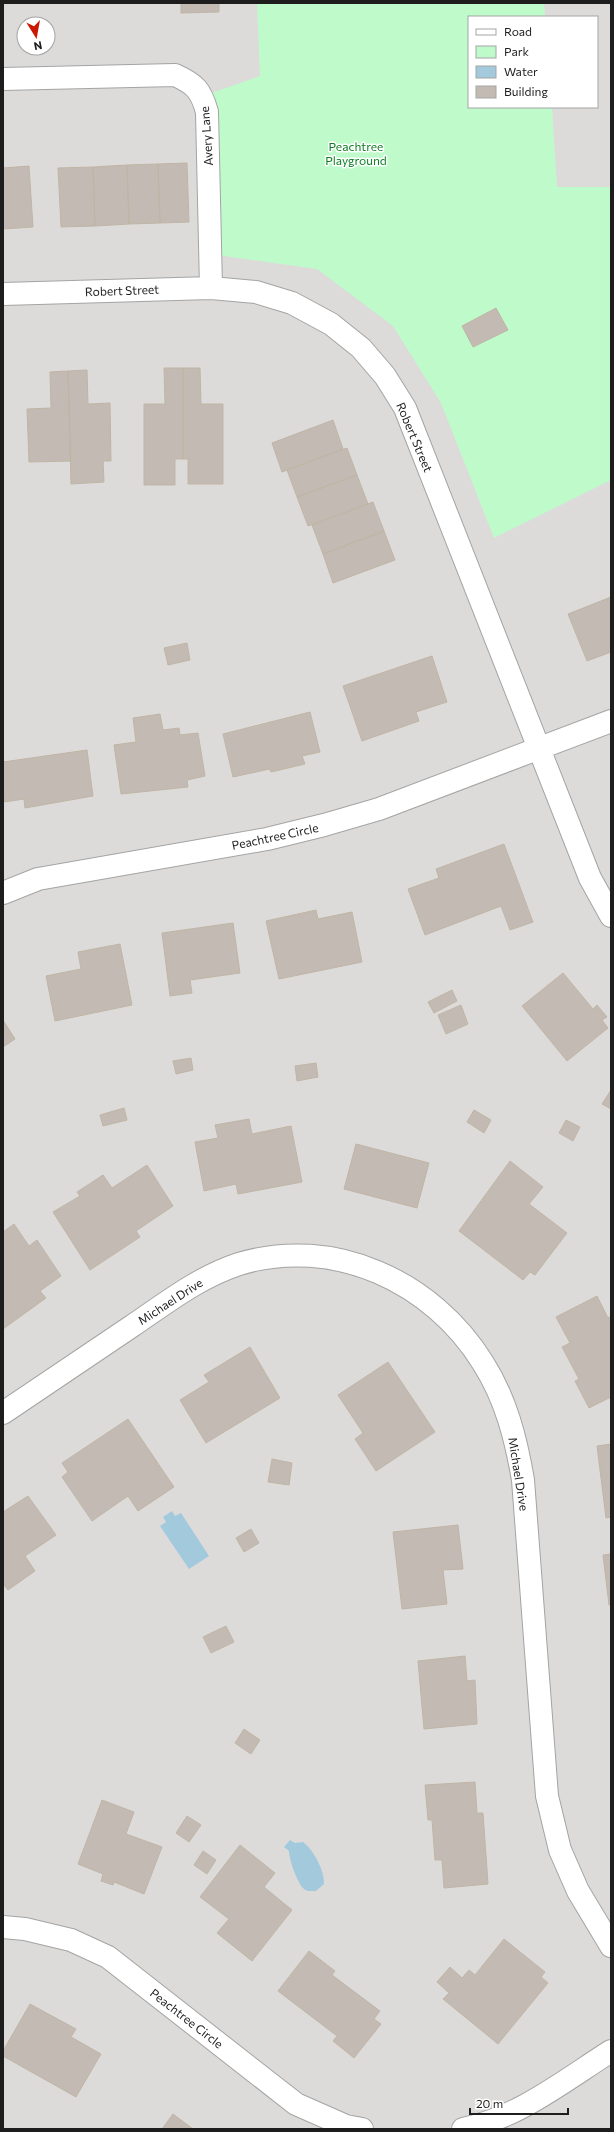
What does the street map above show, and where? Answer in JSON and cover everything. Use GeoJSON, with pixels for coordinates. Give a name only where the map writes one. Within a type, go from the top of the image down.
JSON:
{"type":"FeatureCollection","features":[{"type":"Feature","properties":{"kind":"street","name":"Avery Lane"},"geometry":{"type":"LineString","coordinates":[[3,79],[175,75],[191,83],[203,96],[207,112],[211,288]]}},
{"type":"Feature","properties":{"kind":"street","name":"Robert Street"},"geometry":{"type":"LineString","coordinates":[[3,294],[211,288],[256,292],[292,303],[332,324],[361,348],[385,376],[405,408],[538,749]]}},
{"type":"Feature","properties":{"kind":"street","name":"Peachtree Circle"},"geometry":{"type":"LineString","coordinates":[[3,894],[38,879],[267,839],[324,826],[379,809],[611,722]]}},
{"type":"Feature","properties":{"kind":"street"},"geometry":{"type":"LineString","coordinates":[[538,749],[590,878],[611,916]]}},
{"type":"Feature","properties":{"kind":"street","name":"Michael Drive"},"geometry":{"type":"LineString","coordinates":[[3,1413],[200,1280],[240,1264],[284,1256],[328,1258],[364,1266],[391,1277],[428,1300],[456,1325],[484,1364],[505,1406],[516,1442],[523,1480],[547,1796],[560,1850],[578,1891],[611,1946]]}},
{"type":"Feature","properties":{"kind":"street","name":"Peachtree Circle"},"geometry":{"type":"LineString","coordinates":[[3,1927],[25,1928],[71,1940],[108,1957],[296,2104],[346,2126],[362,2129]]}},
{"type":"Feature","properties":{"kind":"street"},"geometry":{"type":"LineString","coordinates":[[463,2129],[478,2126],[522,2108],[611,2051]]}},
{"type":"Feature","properties":{"kind":"shaded area"},"geometry":{"type":"Polygon","coordinates":[[[3,3],[611,3],[611,2129],[3,2129],[3,3]]]}},
{"type":"Feature","properties":{"kind":"green space","name":"Peachtree Playground"},"geometry":{"type":"Polygon","coordinates":[[[257,3],[544,3],[545,16],[468,16],[468,108],[552,108],[557,187],[611,187],[611,480],[494,538],[441,403],[393,326],[317,269],[210,254],[203,96],[260,76],[257,3]]]}},
{"type":"Feature","properties":{"kind":"water"},"geometry":{"type":"Polygon","coordinates":[[[172,1511],[175,1516],[181,1513],[209,1556],[189,1569],[160,1526],[166,1522],[163,1517],[172,1511]]]}},
{"type":"Feature","properties":{"kind":"water"},"geometry":{"type":"Polygon","coordinates":[[[290,1840],[295,1843],[303,1842],[307,1845],[318,1861],[323,1873],[324,1884],[316,1891],[306,1890],[298,1881],[289,1851],[284,1847],[290,1840]]]}},
{"type":"Feature","properties":{"kind":"building"},"geometry":{"type":"Polygon","coordinates":[[[181,3],[219,3],[219,12],[181,13],[181,3]]]}},
{"type":"Feature","properties":{"kind":"building"},"geometry":{"type":"Polygon","coordinates":[[[187,163],[189,222],[160,223],[158,164],[187,163]]]}},
{"type":"Feature","properties":{"kind":"building"},"geometry":{"type":"Polygon","coordinates":[[[158,164],[160,223],[129,224],[127,165],[158,164]]]}},
{"type":"Feature","properties":{"kind":"building"},"geometry":{"type":"Polygon","coordinates":[[[127,165],[129,224],[95,226],[93,167],[127,165]]]}},
{"type":"Feature","properties":{"kind":"building"},"geometry":{"type":"Polygon","coordinates":[[[29,166],[33,227],[3,229],[3,168],[29,166]]]}},
{"type":"Feature","properties":{"kind":"building"},"geometry":{"type":"Polygon","coordinates":[[[93,167],[95,226],[61,227],[58,168],[93,167]]]}},
{"type":"Feature","properties":{"kind":"building"},"geometry":{"type":"Polygon","coordinates":[[[496,308],[508,330],[473,347],[462,326],[496,308]]]}},
{"type":"Feature","properties":{"kind":"building"},"geometry":{"type":"Polygon","coordinates":[[[164,368],[183,368],[183,459],[175,459],[175,485],[144,485],[144,404],[165,404],[164,368]]]}},
{"type":"Feature","properties":{"kind":"building"},"geometry":{"type":"Polygon","coordinates":[[[183,368],[200,368],[201,404],[223,404],[223,484],[188,484],[188,459],[183,459],[183,368]]]}},
{"type":"Feature","properties":{"kind":"building"},"geometry":{"type":"Polygon","coordinates":[[[87,370],[88,404],[110,403],[111,461],[103,461],[104,482],[71,484],[68,371],[87,370]]]}},
{"type":"Feature","properties":{"kind":"building"},"geometry":{"type":"Polygon","coordinates":[[[68,371],[71,461],[29,462],[27,409],[51,408],[50,372],[68,371]]]}},
{"type":"Feature","properties":{"kind":"building"},"geometry":{"type":"Polygon","coordinates":[[[333,420],[343,449],[282,472],[272,443],[333,420]]]}},
{"type":"Feature","properties":{"kind":"building"},"geometry":{"type":"Polygon","coordinates":[[[347,448],[357,475],[297,497],[287,470],[347,448]]]}},
{"type":"Feature","properties":{"kind":"building"},"geometry":{"type":"Polygon","coordinates":[[[357,475],[368,504],[308,526],[297,497],[357,475]]]}},
{"type":"Feature","properties":{"kind":"building"},"geometry":{"type":"Polygon","coordinates":[[[373,502],[384,531],[323,554],[312,525],[373,502]]]}},
{"type":"Feature","properties":{"kind":"building"},"geometry":{"type":"Polygon","coordinates":[[[384,531],[395,560],[333,583],[323,554],[384,531]]]}},
{"type":"Feature","properties":{"kind":"building"},"geometry":{"type":"Polygon","coordinates":[[[611,597],[611,652],[587,661],[568,614],[611,597]]]}},
{"type":"Feature","properties":{"kind":"building"},"geometry":{"type":"Polygon","coordinates":[[[187,643],[190,660],[168,665],[164,648],[187,643]]]}},
{"type":"Feature","properties":{"kind":"building"},"geometry":{"type":"Polygon","coordinates":[[[432,656],[447,702],[416,712],[419,721],[362,741],[343,686],[432,656]]]}},
{"type":"Feature","properties":{"kind":"building"},"geometry":{"type":"Polygon","coordinates":[[[310,712],[320,752],[302,756],[305,764],[271,772],[270,769],[233,777],[223,734],[310,712]]]}},
{"type":"Feature","properties":{"kind":"building"},"geometry":{"type":"Polygon","coordinates":[[[160,714],[163,730],[179,728],[180,735],[198,733],[205,776],[187,780],[188,787],[121,794],[114,745],[136,742],[133,718],[160,714]]]}},
{"type":"Feature","properties":{"kind":"building"},"geometry":{"type":"Polygon","coordinates":[[[87,750],[93,796],[25,808],[24,799],[4,802],[3,762],[87,750]]]}},
{"type":"Feature","properties":{"kind":"building"},"geometry":{"type":"Polygon","coordinates":[[[504,844],[533,922],[510,930],[501,906],[425,935],[408,889],[439,878],[436,869],[504,844]]]}},
{"type":"Feature","properties":{"kind":"building"},"geometry":{"type":"Polygon","coordinates":[[[316,910],[318,919],[352,912],[362,962],[279,979],[266,921],[316,910]]]}},
{"type":"Feature","properties":{"kind":"building"},"geometry":{"type":"Polygon","coordinates":[[[233,923],[240,973],[190,980],[192,993],[170,996],[162,933],[233,923]]]}},
{"type":"Feature","properties":{"kind":"building"},"geometry":{"type":"Polygon","coordinates":[[[120,944],[132,1005],[55,1021],[46,976],[81,969],[78,952],[120,944]]]}},
{"type":"Feature","properties":{"kind":"building"},"geometry":{"type":"Polygon","coordinates":[[[563,973],[593,1009],[597,1005],[607,1017],[602,1020],[608,1028],[567,1061],[522,1006],[563,973]]]}},
{"type":"Feature","properties":{"kind":"building"},"geometry":{"type":"Polygon","coordinates":[[[452,990],[457,1001],[434,1013],[428,1002],[452,990]]]}},
{"type":"Feature","properties":{"kind":"building"},"geometry":{"type":"Polygon","coordinates":[[[461,1005],[468,1024],[446,1034],[438,1015],[461,1005]]]}},
{"type":"Feature","properties":{"kind":"building"},"geometry":{"type":"Polygon","coordinates":[[[3,1020],[15,1039],[3,1047],[3,1020]]]}},
{"type":"Feature","properties":{"kind":"building"},"geometry":{"type":"Polygon","coordinates":[[[191,1058],[193,1070],[176,1074],[173,1061],[191,1058]]]}},
{"type":"Feature","properties":{"kind":"building"},"geometry":{"type":"Polygon","coordinates":[[[316,1063],[318,1077],[297,1081],[295,1066],[316,1063]]]}},
{"type":"Feature","properties":{"kind":"building"},"geometry":{"type":"Polygon","coordinates":[[[611,1090],[611,1109],[602,1104],[611,1090]]]}},
{"type":"Feature","properties":{"kind":"building"},"geometry":{"type":"Polygon","coordinates":[[[124,1108],[127,1120],[103,1126],[100,1115],[124,1108]]]}},
{"type":"Feature","properties":{"kind":"building"},"geometry":{"type":"Polygon","coordinates":[[[474,1110],[491,1120],[484,1133],[467,1122],[474,1110]]]}},
{"type":"Feature","properties":{"kind":"building"},"geometry":{"type":"Polygon","coordinates":[[[249,1119],[252,1134],[291,1126],[302,1182],[238,1194],[236,1184],[204,1191],[195,1142],[218,1138],[215,1125],[249,1119]]]}},
{"type":"Feature","properties":{"kind":"building"},"geometry":{"type":"Polygon","coordinates":[[[566,1120],[580,1127],[573,1141],[559,1133],[566,1120]]]}},
{"type":"Feature","properties":{"kind":"building"},"geometry":{"type":"Polygon","coordinates":[[[356,1144],[429,1163],[417,1208],[344,1189],[356,1144]]]}},
{"type":"Feature","properties":{"kind":"building"},"geometry":{"type":"Polygon","coordinates":[[[510,1161],[543,1187],[529,1204],[567,1233],[535,1275],[530,1272],[523,1280],[459,1231],[510,1161]]]}},
{"type":"Feature","properties":{"kind":"building"},"geometry":{"type":"Polygon","coordinates":[[[147,1165],[173,1206],[136,1231],[140,1237],[90,1270],[53,1212],[80,1196],[77,1192],[103,1175],[112,1188],[147,1165]]]}},
{"type":"Feature","properties":{"kind":"building"},"geometry":{"type":"Polygon","coordinates":[[[14,1224],[29,1246],[37,1240],[61,1276],[40,1291],[46,1298],[3,1329],[3,1232],[14,1224]]]}},
{"type":"Feature","properties":{"kind":"building"},"geometry":{"type":"Polygon","coordinates":[[[597,1296],[608,1318],[611,1316],[611,1397],[589,1408],[575,1381],[579,1379],[562,1347],[570,1343],[556,1317],[597,1296]]]}},
{"type":"Feature","properties":{"kind":"building"},"geometry":{"type":"Polygon","coordinates":[[[250,1347],[280,1398],[206,1443],[180,1400],[209,1382],[204,1375],[250,1347]]]}},
{"type":"Feature","properties":{"kind":"building"},"geometry":{"type":"Polygon","coordinates":[[[388,1362],[435,1432],[376,1471],[355,1439],[363,1433],[338,1395],[388,1362]]]}},
{"type":"Feature","properties":{"kind":"building"},"geometry":{"type":"Polygon","coordinates":[[[128,1419],[174,1487],[138,1511],[128,1496],[92,1521],[62,1477],[68,1472],[62,1463],[128,1419]]]}},
{"type":"Feature","properties":{"kind":"building"},"geometry":{"type":"Polygon","coordinates":[[[611,1444],[611,1517],[606,1518],[597,1446],[611,1444]]]}},
{"type":"Feature","properties":{"kind":"building"},"geometry":{"type":"Polygon","coordinates":[[[272,1459],[292,1463],[289,1485],[268,1482],[272,1459]]]}},
{"type":"Feature","properties":{"kind":"building"},"geometry":{"type":"Polygon","coordinates":[[[28,1496],[56,1535],[25,1556],[35,1571],[8,1590],[3,1584],[3,1512],[28,1496]]]}},
{"type":"Feature","properties":{"kind":"building"},"geometry":{"type":"Polygon","coordinates":[[[458,1525],[463,1569],[443,1570],[447,1604],[402,1609],[393,1532],[458,1525]]]}},
{"type":"Feature","properties":{"kind":"building"},"geometry":{"type":"Polygon","coordinates":[[[251,1529],[259,1543],[244,1552],[236,1538],[251,1529]]]}},
{"type":"Feature","properties":{"kind":"building"},"geometry":{"type":"Polygon","coordinates":[[[611,1554],[611,1605],[609,1605],[603,1555],[611,1554]]]}},
{"type":"Feature","properties":{"kind":"building"},"geometry":{"type":"Polygon","coordinates":[[[226,1626],[234,1642],[211,1653],[203,1637],[226,1626]]]}},
{"type":"Feature","properties":{"kind":"building"},"geometry":{"type":"Polygon","coordinates":[[[465,1656],[467,1681],[475,1680],[477,1724],[424,1729],[418,1661],[465,1656]]]}},
{"type":"Feature","properties":{"kind":"building"},"geometry":{"type":"Polygon","coordinates":[[[244,1729],[260,1740],[251,1754],[235,1743],[244,1729]]]}},
{"type":"Feature","properties":{"kind":"building"},"geometry":{"type":"Polygon","coordinates":[[[475,1782],[477,1813],[483,1813],[488,1884],[444,1888],[442,1860],[435,1860],[432,1820],[428,1820],[425,1785],[475,1782]]]}},
{"type":"Feature","properties":{"kind":"building"},"geometry":{"type":"Polygon","coordinates":[[[102,1800],[134,1812],[126,1834],[162,1847],[144,1894],[114,1882],[113,1885],[101,1881],[103,1874],[78,1864],[102,1800]]]}},
{"type":"Feature","properties":{"kind":"building"},"geometry":{"type":"Polygon","coordinates":[[[187,1816],[201,1825],[189,1842],[176,1833],[187,1816]]]}},
{"type":"Feature","properties":{"kind":"building"},"geometry":{"type":"Polygon","coordinates":[[[240,1845],[275,1873],[264,1887],[292,1910],[252,1961],[217,1933],[229,1919],[200,1897],[240,1845]]]}},
{"type":"Feature","properties":{"kind":"building"},"geometry":{"type":"Polygon","coordinates":[[[203,1851],[216,1860],[207,1874],[194,1865],[203,1851]]]}},
{"type":"Feature","properties":{"kind":"building"},"geometry":{"type":"Polygon","coordinates":[[[504,1939],[545,1972],[541,1977],[548,1983],[498,2044],[443,1999],[449,1993],[437,1982],[450,1967],[462,1978],[469,1970],[475,1975],[504,1939]]]}},
{"type":"Feature","properties":{"kind":"building"},"geometry":{"type":"Polygon","coordinates":[[[309,1951],[335,1971],[332,1975],[380,2011],[374,2019],[381,2024],[354,2058],[333,2041],[337,2036],[278,1991],[309,1951]]]}},
{"type":"Feature","properties":{"kind":"building"},"geometry":{"type":"Polygon","coordinates":[[[30,2004],[76,2029],[71,2037],[101,2054],[76,2097],[3,2056],[3,2051],[30,2004]]]}},
{"type":"Feature","properties":{"kind":"building"},"geometry":{"type":"Polygon","coordinates":[[[173,2114],[193,2129],[162,2129],[173,2114]]]}}]}
